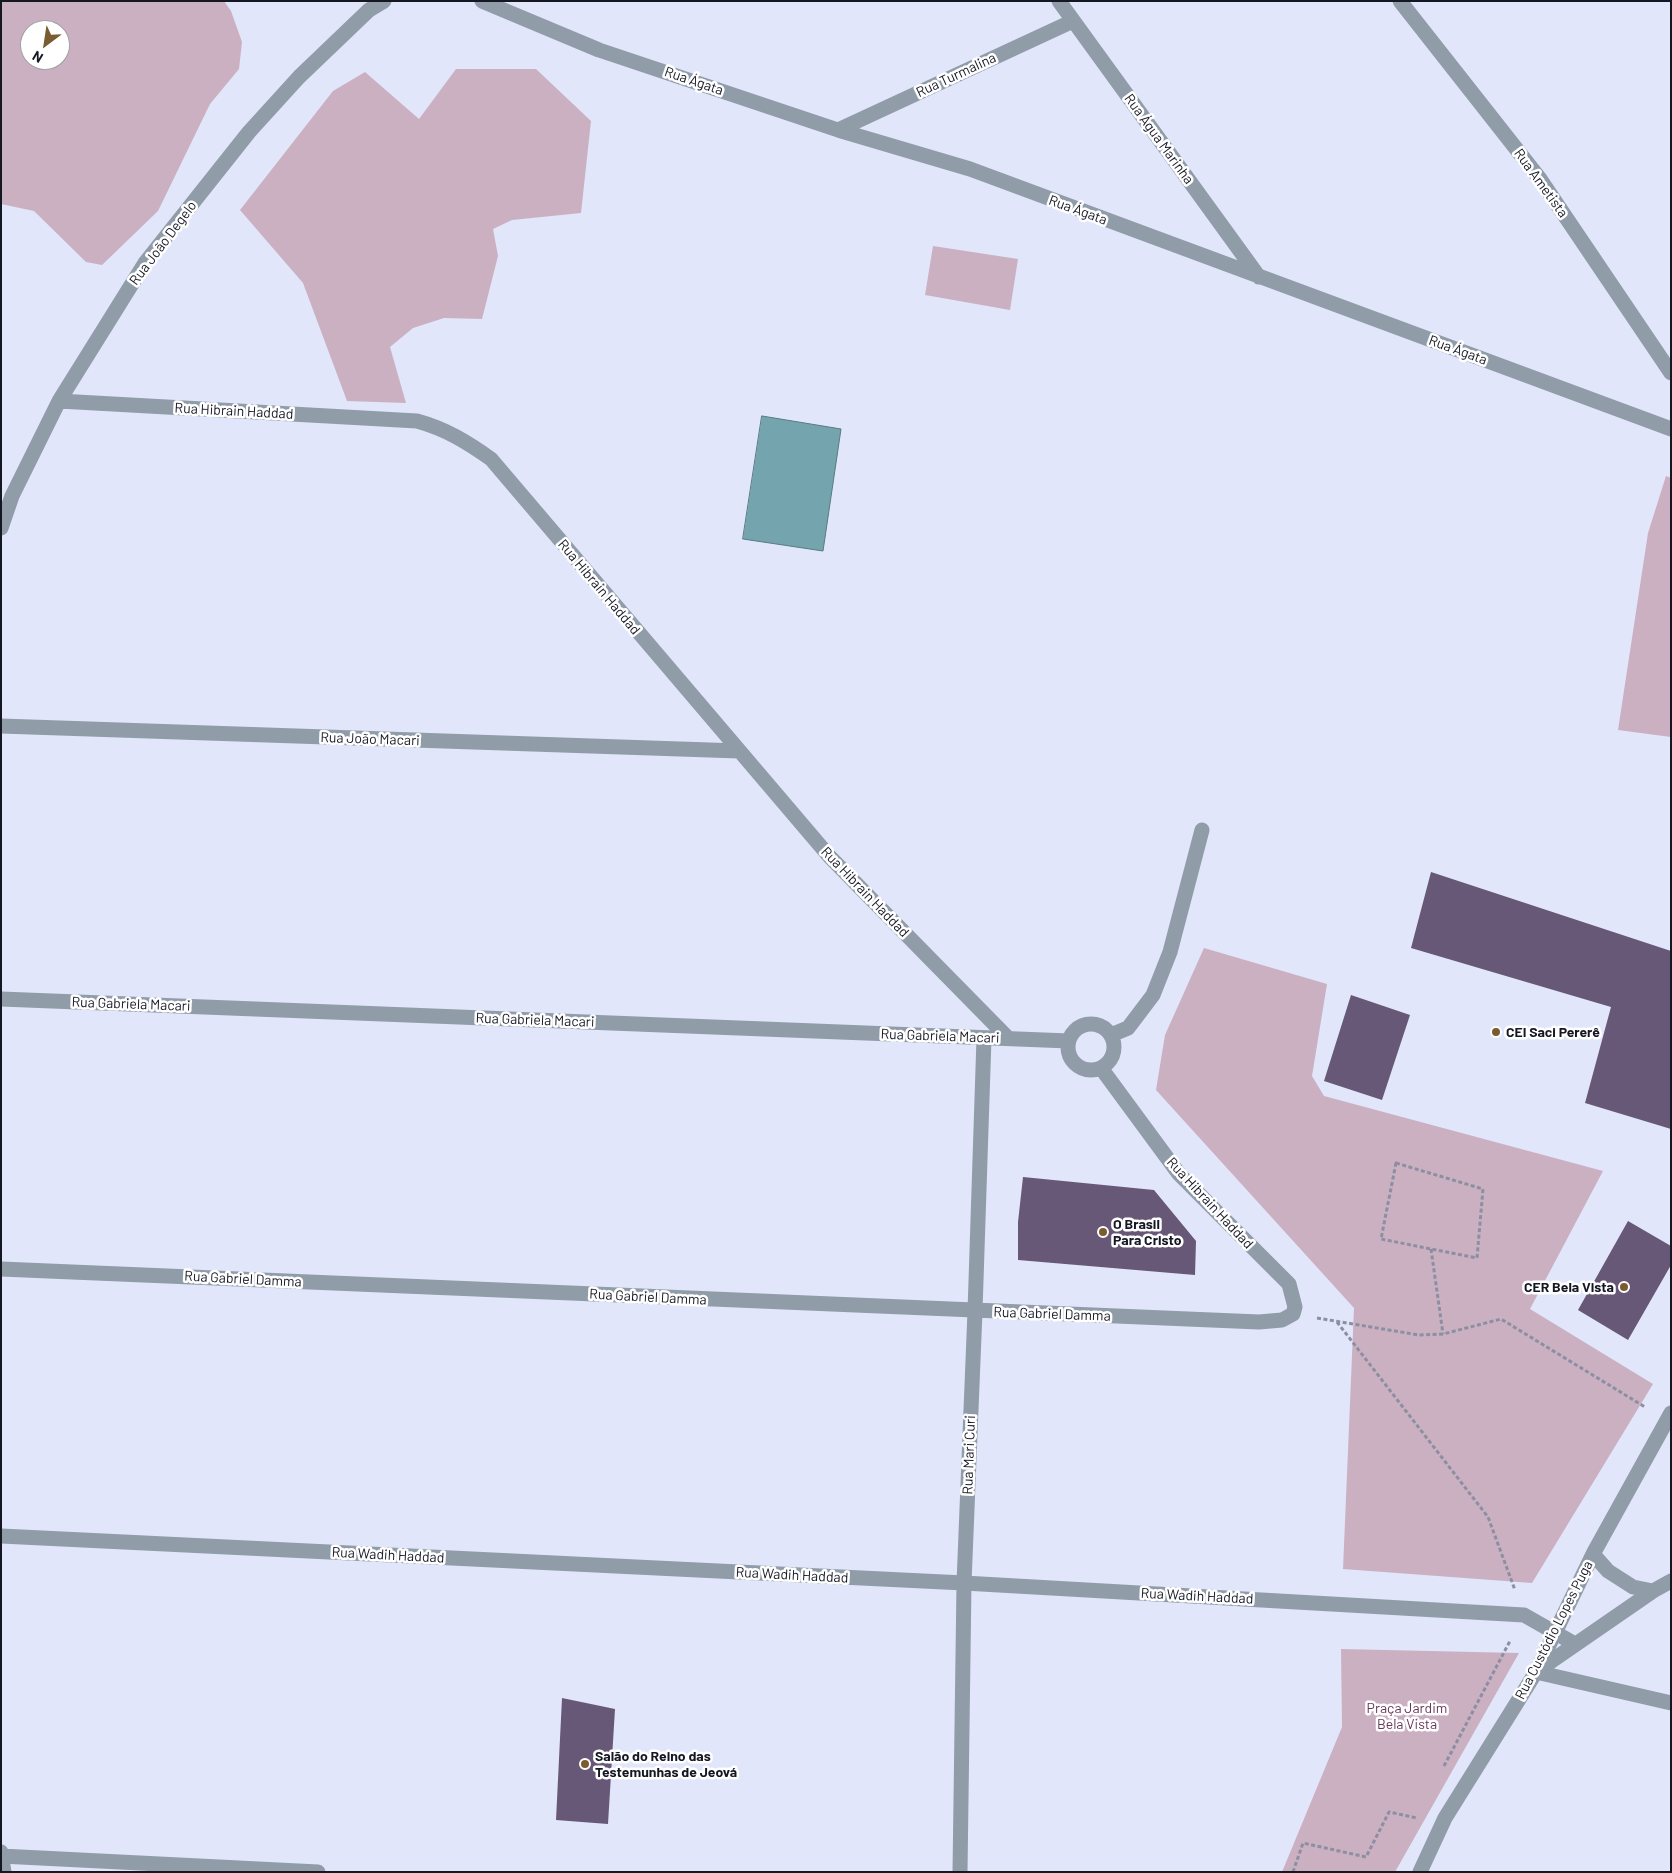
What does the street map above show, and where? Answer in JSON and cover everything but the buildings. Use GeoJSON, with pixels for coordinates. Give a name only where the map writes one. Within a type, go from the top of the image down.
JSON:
{"type":"FeatureCollection","features":[{"type":"Feature","properties":{"kind":"street","name":"Rua João Degelo"},"geometry":{"type":"LineString","coordinates":[[1,528],[12,496],[59,400],[145,263],[249,132],[306,70],[368,10],[384,1]]}},
{"type":"Feature","properties":{"kind":"street","name":"Rua Ágata"},"geometry":{"type":"LineString","coordinates":[[482,1],[599,50],[838,130],[970,169],[1671,429]]}},
{"type":"Feature","properties":{"kind":"street","name":"Rua Água Marinha"},"geometry":{"type":"LineString","coordinates":[[1058,1],[1259,277]]}},
{"type":"Feature","properties":{"kind":"street","name":"Rua Ametista"},"geometry":{"type":"LineString","coordinates":[[1400,1],[1540,179],[1671,373]]}},
{"type":"Feature","properties":{"kind":"street","name":"Rua Turmalina"},"geometry":{"type":"LineString","coordinates":[[838,130],[1073,21]]}},
{"type":"Feature","properties":{"kind":"street","name":"Rua Hibrain Haddad"},"geometry":{"type":"LineString","coordinates":[[59,400],[416,421],[439,427],[466,441],[491,459],[829,856],[1008,1038]]}},
{"type":"Feature","properties":{"kind":"street","name":"Rua João Macari"},"geometry":{"type":"LineString","coordinates":[[1,726],[738,751]]}},
{"type":"Feature","properties":{"kind":"street"},"geometry":{"type":"LineString","coordinates":[[1111,1035],[1128,1028],[1153,994],[1170,952],[1202,830]]}},
{"type":"Feature","properties":{"kind":"street","name":"Rua Gabriela Macari"},"geometry":{"type":"LineString","coordinates":[[1,998],[1069,1041]]}},
{"type":"Feature","properties":{"kind":"street"},"geometry":{"type":"LineString","coordinates":[[1084,1025],[1099,1026],[1106,1029],[1111,1035],[1114,1042],[1112,1057],[1101,1068],[1094,1070],[1080,1067],[1070,1056],[1069,1041],[1078,1029],[1084,1025]]}},
{"type":"Feature","properties":{"kind":"street","name":"Rua Mari Curi"},"geometry":{"type":"LineString","coordinates":[[960,1872],[964,1583],[976,1311],[984,1038]]}},
{"type":"Feature","properties":{"kind":"street","name":"Rua Hibrain Haddad"},"geometry":{"type":"LineString","coordinates":[[1101,1068],[1179,1174],[1288,1284],[1295,1306],[1293,1314]]}},
{"type":"Feature","properties":{"kind":"street","name":"Rua Gabriel Damma"},"geometry":{"type":"LineString","coordinates":[[1,1269],[1259,1322],[1282,1320],[1293,1314]]}},
{"type":"Feature","properties":{"kind":"street","name":"Rua Custódio Lopes Puga"},"geometry":{"type":"LineString","coordinates":[[1420,1872],[1445,1818],[1536,1672],[1593,1554],[1669,1416]]}},
{"type":"Feature","properties":{"kind":"street","name":"Rua Wadih Haddad"},"geometry":{"type":"LineString","coordinates":[[1,1536],[964,1583],[1524,1615],[1575,1644]]}},
{"type":"Feature","properties":{"kind":"street"},"geometry":{"type":"LineString","coordinates":[[1593,1554],[1608,1571],[1633,1587],[1653,1591]]}},
{"type":"Feature","properties":{"kind":"street"},"geometry":{"type":"LineString","coordinates":[[1536,1672],[1653,1591],[1671,1581]]}},
{"type":"Feature","properties":{"kind":"street"},"geometry":{"type":"LineString","coordinates":[[1536,1672],[1671,1704]]}},
{"type":"Feature","properties":{"kind":"street"},"geometry":{"type":"LineString","coordinates":[[1,1852],[4,1872]]}},
{"type":"Feature","properties":{"kind":"street"},"geometry":{"type":"LineString","coordinates":[[2,1856],[318,1872]]}},
{"type":"Feature","properties":{"kind":"path"},"geometry":{"type":"LineString","coordinates":[[1396,1164],[1483,1188],[1477,1258],[1431,1250],[1381,1239],[1396,1164]]}},
{"type":"Feature","properties":{"kind":"path"},"geometry":{"type":"LineString","coordinates":[[1431,1250],[1443,1334]]}},
{"type":"Feature","properties":{"kind":"path"},"geometry":{"type":"LineString","coordinates":[[1293,1314],[1419,1335],[1443,1334],[1501,1319],[1669,1416]]}},
{"type":"Feature","properties":{"kind":"path"},"geometry":{"type":"LineString","coordinates":[[1337,1322],[1488,1517],[1524,1615],[1440,1774]]}},
{"type":"Feature","properties":{"kind":"path"},"geometry":{"type":"LineString","coordinates":[[1293,1872],[1303,1843],[1366,1857],[1389,1812],[1417,1818],[1445,1818]]}},
{"type":"Feature","properties":{"kind":"green space"},"geometry":{"type":"Polygon","coordinates":[[[1,1],[224,1],[231,11],[242,42],[239,69],[210,104],[158,211],[102,265],[86,262],[34,211],[1,204],[1,1]]]}},
{"type":"Feature","properties":{"kind":"green space"},"geometry":{"type":"Polygon","coordinates":[[[456,69],[536,69],[591,121],[581,213],[512,220],[493,229],[498,256],[482,319],[444,318],[413,328],[390,347],[406,403],[347,401],[303,283],[240,210],[333,91],[365,72],[419,119],[456,69]]]}},
{"type":"Feature","properties":{"kind":"green space"},"geometry":{"type":"Polygon","coordinates":[[[933,246],[1018,259],[1010,310],[925,295],[933,246]]]}},
{"type":"Feature","properties":{"kind":"green space"},"geometry":{"type":"Polygon","coordinates":[[[1666,476],[1671,478],[1671,737],[1618,730],[1648,533],[1666,476]]]}},
{"type":"Feature","properties":{"kind":"green space"},"geometry":{"type":"Polygon","coordinates":[[[1204,948],[1327,984],[1312,1076],[1324,1096],[1603,1171],[1530,1309],[1653,1384],[1532,1583],[1343,1569],[1354,1308],[1156,1090],[1165,1035],[1204,948]]]}},
{"type":"Feature","properties":{"kind":"green space","name":"Praça Jardim Bela Vista"},"geometry":{"type":"Polygon","coordinates":[[[1341,1649],[1519,1653],[1395,1872],[1282,1872],[1342,1727],[1341,1649]]]}},
{"type":"Feature","properties":{"kind":"shaded area"},"geometry":{"type":"Polygon","coordinates":[[[762,416],[841,429],[823,551],[743,539],[762,416]]]}},
{"type":"Feature","properties":{"kind":"place","name":"CEI Saci Pererê"},"geometry":{"type":"Point","coordinates":[1496,1032]}},
{"type":"Feature","properties":{"kind":"place","name":"O Brasil Para Cristo"},"geometry":{"type":"Point","coordinates":[1103,1232]}},
{"type":"Feature","properties":{"kind":"place","name":"CER Bela Vista"},"geometry":{"type":"Point","coordinates":[1624,1287]}},
{"type":"Feature","properties":{"kind":"place","name":"Salão do Reino das Testemunhas de Jeová"},"geometry":{"type":"Point","coordinates":[585,1764]}}]}
